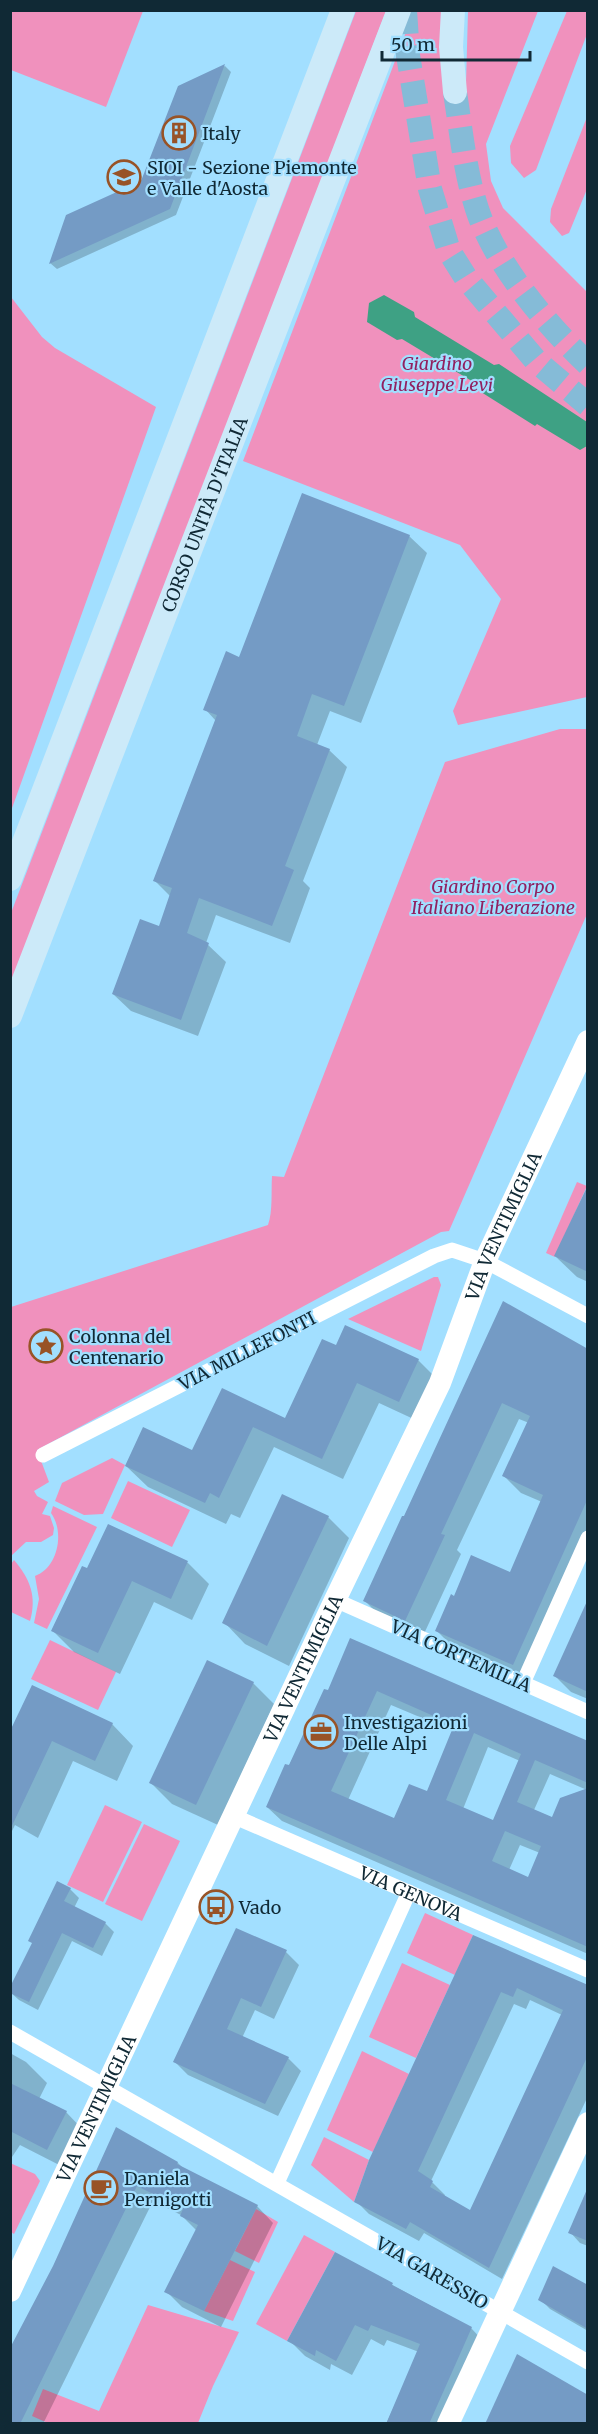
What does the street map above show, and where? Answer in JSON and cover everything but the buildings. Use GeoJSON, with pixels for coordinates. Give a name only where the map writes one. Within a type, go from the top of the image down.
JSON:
{"type":"FeatureCollection","features":[{"type":"Feature","properties":{"kind":"main road"},"geometry":{"type":"LineString","coordinates":[[10,879],[343,10]]}},
{"type":"Feature","properties":{"kind":"main road","name":"CORSO UNITÀ D'ITALIA"},"geometry":{"type":"LineString","coordinates":[[10,1016],[399,10]]}},
{"type":"Feature","properties":{"kind":"main road"},"geometry":{"type":"LineString","coordinates":[[453,10],[451,47],[455,92]]}},
{"type":"Feature","properties":{"kind":"street","name":"VIA VENTIMIGLIA"},"geometry":{"type":"LineString","coordinates":[[10,2291],[335,1600],[440,1383],[485,1261],[588,1041]]}},
{"type":"Feature","properties":{"kind":"street","name":"VIA MILLEFONTI"},"geometry":{"type":"LineString","coordinates":[[43,1455],[434,1256],[452,1250],[485,1261]]}},
{"type":"Feature","properties":{"kind":"street"},"geometry":{"type":"LineString","coordinates":[[485,1261],[588,1316]]}},
{"type":"Feature","properties":{"kind":"street"},"geometry":{"type":"LineString","coordinates":[[523,1683],[588,1538]]}},
{"type":"Feature","properties":{"kind":"street","name":"VIA CORTEMILIA"},"geometry":{"type":"LineString","coordinates":[[335,1600],[588,1712]]}},
{"type":"Feature","properties":{"kind":"street","name":"VIA GENOVA"},"geometry":{"type":"LineString","coordinates":[[233,1816],[588,1970]]}},
{"type":"Feature","properties":{"kind":"street"},"geometry":{"type":"LineString","coordinates":[[277,2183],[409,1893]]}},
{"type":"Feature","properties":{"kind":"street","name":"VIA GARESSIO"},"geometry":{"type":"LineString","coordinates":[[10,2032],[588,2362]]}},
{"type":"Feature","properties":{"kind":"street"},"geometry":{"type":"LineString","coordinates":[[448,2424],[588,2122]]}},
{"type":"Feature","properties":{"kind":"green space"},"geometry":{"type":"Polygon","coordinates":[[[10,11],[143,11],[106,107],[11,70],[10,11]]]}},
{"type":"Feature","properties":{"kind":"green space"},"geometry":{"type":"Polygon","coordinates":[[[356,11],[386,11],[11,992],[11,913],[356,11]]]}},
{"type":"Feature","properties":{"kind":"green space","name":"Giardino Giuseppe Levi"},"geometry":{"type":"Polygon","coordinates":[[[414,11],[442,11],[466,84],[468,11],[538,11],[486,144],[491,181],[503,208],[587,292],[587,697],[458,725],[453,711],[501,599],[460,545],[243,461],[414,11]]]}},
{"type":"Feature","properties":{"kind":"green space"},"geometry":{"type":"Polygon","coordinates":[[[567,11],[587,11],[587,34],[536,170],[524,178],[511,163],[510,146],[567,11]]]}},
{"type":"Feature","properties":{"kind":"green space"},"geometry":{"type":"Polygon","coordinates":[[[587,117],[587,189],[569,233],[562,236],[550,222],[551,209],[587,117]]]}},
{"type":"Feature","properties":{"kind":"green space"},"geometry":{"type":"Polygon","coordinates":[[[11,297],[42,337],[55,348],[156,407],[11,811],[11,297]]]}},
{"type":"Feature","properties":{"kind":"green space","name":"Giardino Corpo Italiano Liberazione"},"geometry":{"type":"Polygon","coordinates":[[[560,729],[587,729],[587,914],[449,1231],[441,1232],[37,1450],[49,1482],[34,1491],[37,1496],[48,1502],[42,1514],[50,1516],[54,1528],[53,1535],[41,1542],[26,1542],[11,1556],[11,1307],[268,1225],[272,1176],[284,1177],[445,762],[560,729]]]}},
{"type":"Feature","properties":{"kind":"green space"},"geometry":{"type":"Polygon","coordinates":[[[577,1182],[587,1186],[555,1257],[546,1253],[577,1182]]]}},
{"type":"Feature","properties":{"kind":"green space"},"geometry":{"type":"Polygon","coordinates":[[[438,1277],[441,1285],[421,1351],[348,1319],[438,1277]]]}},
{"type":"Feature","properties":{"kind":"green space"},"geometry":{"type":"Polygon","coordinates":[[[112,1458],[125,1465],[103,1514],[84,1515],[55,1501],[62,1483],[112,1458]]]}},
{"type":"Feature","properties":{"kind":"green space"},"geometry":{"type":"Polygon","coordinates":[[[128,1481],[190,1510],[172,1547],[111,1518],[128,1481]]]}},
{"type":"Feature","properties":{"kind":"green space"},"geometry":{"type":"Polygon","coordinates":[[[53,1506],[97,1527],[47,1629],[34,1623],[39,1599],[35,1576],[49,1565],[57,1549],[58,1530],[51,1513],[53,1506]]]}},
{"type":"Feature","properties":{"kind":"green space"},"geometry":{"type":"Polygon","coordinates":[[[14,1560],[31,1588],[33,1604],[30,1621],[11,1612],[11,1564],[14,1560]]]}},
{"type":"Feature","properties":{"kind":"green space"},"geometry":{"type":"Polygon","coordinates":[[[50,1640],[116,1672],[98,1710],[31,1679],[50,1640]]]}},
{"type":"Feature","properties":{"kind":"green space"},"geometry":{"type":"Polygon","coordinates":[[[105,1805],[142,1822],[103,1902],[67,1885],[105,1805]]]}},
{"type":"Feature","properties":{"kind":"green space"},"geometry":{"type":"Polygon","coordinates":[[[144,1824],[180,1841],[142,1921],[105,1904],[144,1824]]]}},
{"type":"Feature","properties":{"kind":"green space"},"geometry":{"type":"Polygon","coordinates":[[[425,1913],[473,1935],[455,1975],[407,1953],[425,1913]]]}},
{"type":"Feature","properties":{"kind":"green space"},"geometry":{"type":"Polygon","coordinates":[[[402,1963],[450,1985],[416,2058],[369,2037],[402,1963]]]}},
{"type":"Feature","properties":{"kind":"green space"},"geometry":{"type":"Polygon","coordinates":[[[362,2051],[409,2074],[373,2152],[327,2130],[362,2051]]]}},
{"type":"Feature","properties":{"kind":"green space"},"geometry":{"type":"Polygon","coordinates":[[[324,2137],[369,2160],[354,2202],[311,2165],[324,2137]]]}},
{"type":"Feature","properties":{"kind":"green space"},"geometry":{"type":"Polygon","coordinates":[[[10,2163],[35,2174],[40,2181],[14,2234],[11,2232],[10,2163]]]}},
{"type":"Feature","properties":{"kind":"green space"},"geometry":{"type":"Polygon","coordinates":[[[256,2209],[278,2222],[259,2263],[235,2251],[256,2209]]]}},
{"type":"Feature","properties":{"kind":"green space"},"geometry":{"type":"Polygon","coordinates":[[[304,2235],[335,2252],[287,2341],[256,2324],[304,2235]]]}},
{"type":"Feature","properties":{"kind":"green space"},"geometry":{"type":"Polygon","coordinates":[[[230,2260],[255,2272],[233,2321],[204,2311],[230,2260]]]}},
{"type":"Feature","properties":{"kind":"green space"},"geometry":{"type":"Polygon","coordinates":[[[148,2305],[239,2332],[198,2423],[50,2424],[32,2416],[43,2389],[99,2411],[148,2305]]]}},
{"type":"Feature","properties":{"kind":"shaded area"},"geometry":{"type":"Polygon","coordinates":[[[384,295],[414,312],[415,317],[494,365],[499,364],[587,422],[587,446],[580,450],[537,424],[535,426],[481,392],[480,386],[402,339],[397,340],[367,322],[369,303],[384,295]]]}},
{"type":"Feature","properties":{"kind":"tunnel"},"geometry":{"type":"LineString","coordinates":[[405,10],[408,55],[430,189],[449,251],[466,278],[537,362],[588,405]]}},
{"type":"Feature","properties":{"kind":"tunnel"},"geometry":{"type":"LineString","coordinates":[[455,92],[469,181],[485,230],[509,272],[539,312],[588,364]]}},
{"type":"Feature","properties":{"kind":"place","name":"Italy"},"geometry":{"type":"Point","coordinates":[179,133]}},
{"type":"Feature","properties":{"kind":"place","name":"SIOI - Sezione Piemonte e Valle d'Aosta"},"geometry":{"type":"Point","coordinates":[124,177]}},
{"type":"Feature","properties":{"kind":"place","name":"Colonna del Centenario"},"geometry":{"type":"Point","coordinates":[46,1346]}},
{"type":"Feature","properties":{"kind":"place","name":"Investigazioni Delle Alpi"},"geometry":{"type":"Point","coordinates":[321,1732]}},
{"type":"Feature","properties":{"kind":"place","name":"Vado"},"geometry":{"type":"Point","coordinates":[216,1907]}},
{"type":"Feature","properties":{"kind":"place","name":"Daniela Pernigotti"},"geometry":{"type":"Point","coordinates":[101,2188]}}]}
